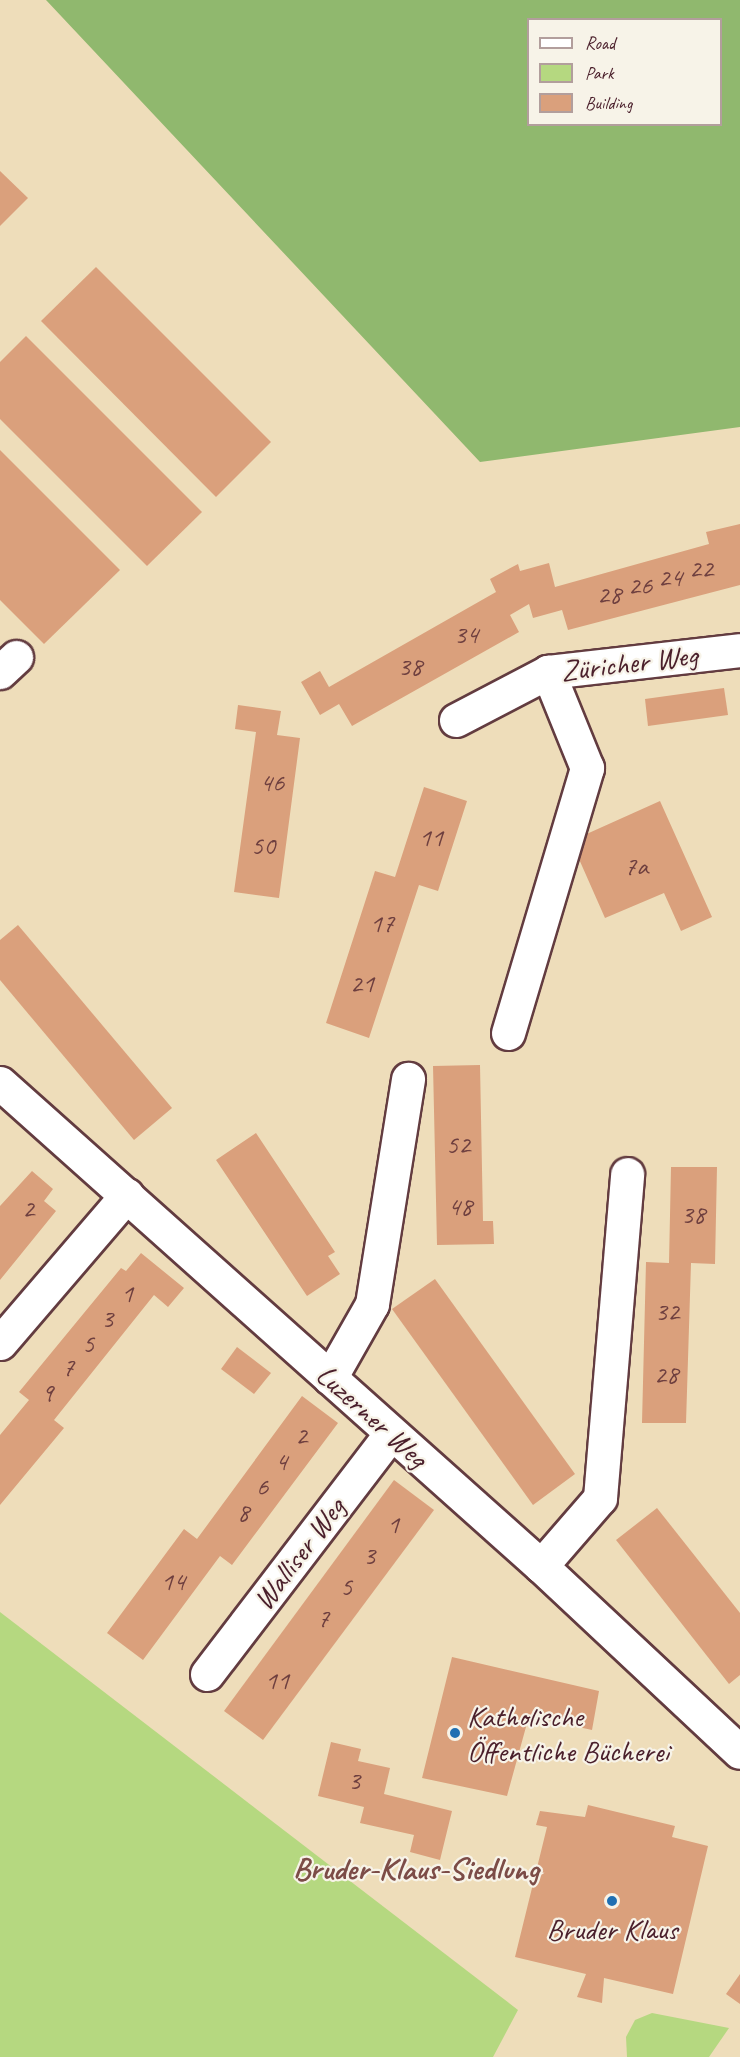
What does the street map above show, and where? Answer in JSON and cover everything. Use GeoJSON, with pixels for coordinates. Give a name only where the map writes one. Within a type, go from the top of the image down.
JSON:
{"type":"FeatureCollection","features":[{"type":"Feature","properties":{"kind":"street","name":"Züricher Weg"},"geometry":{"type":"LineString","coordinates":[[456,720],[549,672],[740,650]]}},
{"type":"Feature","properties":{"kind":"street"},"geometry":{"type":"LineString","coordinates":[[508,1033],[587,768],[549,672]]}},
{"type":"Feature","properties":{"kind":"street"},"geometry":{"type":"LineString","coordinates":[[330,1378],[372,1304],[408,1079]]}},
{"type":"Feature","properties":{"kind":"street","name":"Luzerner Weg"},"geometry":{"type":"LineString","coordinates":[[0,1083],[541,1566],[740,1751]]}},
{"type":"Feature","properties":{"kind":"street"},"geometry":{"type":"LineString","coordinates":[[541,1566],[600,1498],[627,1174]]}},
{"type":"Feature","properties":{"kind":"street"},"geometry":{"type":"LineString","coordinates":[[0,1343],[127,1195]]}},
{"type":"Feature","properties":{"kind":"street","name":"Walliser Weg"},"geometry":{"type":"LineString","coordinates":[[207,1674],[391,1433]]}},
{"type":"Feature","properties":{"kind":"green space"},"geometry":{"type":"Polygon","coordinates":[[[46,0],[740,0],[740,427],[480,462],[46,0]]]}},
{"type":"Feature","properties":{"kind":"green space"},"geometry":{"type":"Polygon","coordinates":[[[0,1612],[518,2010],[493,2057],[0,2057],[0,1612]]]}},
{"type":"Feature","properties":{"kind":"green space"},"geometry":{"type":"Polygon","coordinates":[[[652,2013],[729,2028],[709,2057],[627,2057],[626,2037],[635,2020],[652,2013]]]}},
{"type":"Feature","properties":{"kind":"building"},"geometry":{"type":"Polygon","coordinates":[[[0,171],[28,198],[0,226],[0,171]]]}},
{"type":"Feature","properties":{"kind":"building"},"geometry":{"type":"Polygon","coordinates":[[[96,267],[271,442],[216,497],[41,321],[96,267]]]}},
{"type":"Feature","properties":{"kind":"building"},"geometry":{"type":"Polygon","coordinates":[[[26,336],[202,512],[147,566],[0,419],[0,362],[26,336]]]}},
{"type":"Feature","properties":{"kind":"building"},"geometry":{"type":"Polygon","coordinates":[[[0,450],[120,570],[44,644],[0,600],[0,450]]]}},
{"type":"Feature","properties":{"kind":"building"},"geometry":{"type":"Polygon","coordinates":[[[740,524],[740,585],[568,630],[562,610],[533,618],[529,604],[510,615],[519,632],[352,726],[339,704],[320,715],[301,682],[320,671],[329,687],[496,592],[490,579],[518,564],[520,571],[549,563],[555,587],[709,544],[706,532],[740,524]]]}},
{"type":"Feature","properties":{"kind":"building"},"geometry":{"type":"Polygon","coordinates":[[[724,688],[728,715],[648,726],[645,699],[724,688]]]}},
{"type":"Feature","properties":{"kind":"building"},"geometry":{"type":"Polygon","coordinates":[[[238,705],[281,711],[277,735],[300,738],[279,898],[234,892],[256,732],[235,729],[238,705]]]}},
{"type":"Feature","properties":{"kind":"building"},"geometry":{"type":"Polygon","coordinates":[[[424,787],[467,801],[438,891],[419,885],[369,1038],[326,1023],[375,871],[395,877],[424,787]]]}},
{"type":"Feature","properties":{"kind":"building"},"geometry":{"type":"Polygon","coordinates":[[[660,801],[712,917],[681,931],[664,893],[605,918],[571,841],[660,801]]]}},
{"type":"Feature","properties":{"kind":"building"},"geometry":{"type":"Polygon","coordinates":[[[18,925],[172,1108],[134,1140],[0,980],[0,940],[18,925]]]}},
{"type":"Feature","properties":{"kind":"building"},"geometry":{"type":"Polygon","coordinates":[[[480,1065],[483,1221],[493,1221],[494,1244],[437,1245],[433,1066],[480,1065]]]}},
{"type":"Feature","properties":{"kind":"building"},"geometry":{"type":"Polygon","coordinates":[[[256,1133],[335,1252],[328,1256],[340,1274],[307,1296],[216,1160],[256,1133]]]}},
{"type":"Feature","properties":{"kind":"building"},"geometry":{"type":"Polygon","coordinates":[[[671,1167],[717,1167],[715,1264],[691,1263],[686,1423],[642,1423],[646,1262],[669,1263],[671,1167]]]}},
{"type":"Feature","properties":{"kind":"building"},"geometry":{"type":"Polygon","coordinates":[[[32,1171],[53,1189],[44,1201],[56,1211],[0,1280],[0,1206],[32,1171]]]}},
{"type":"Feature","properties":{"kind":"building"},"geometry":{"type":"Polygon","coordinates":[[[141,1253],[184,1288],[168,1307],[154,1295],[54,1420],[64,1428],[0,1505],[0,1435],[29,1400],[19,1392],[121,1268],[126,1271],[141,1253]]]}},
{"type":"Feature","properties":{"kind":"building"},"geometry":{"type":"Polygon","coordinates":[[[435,1279],[575,1474],[533,1505],[392,1309],[435,1279]]]}},
{"type":"Feature","properties":{"kind":"building"},"geometry":{"type":"Polygon","coordinates":[[[237,1347],[271,1373],[254,1394],[221,1369],[237,1347]]]}},
{"type":"Feature","properties":{"kind":"building"},"geometry":{"type":"Polygon","coordinates":[[[302,1396],[338,1423],[232,1565],[220,1556],[143,1660],[107,1633],[184,1529],[197,1539],[302,1396]]]}},
{"type":"Feature","properties":{"kind":"building"},"geometry":{"type":"Polygon","coordinates":[[[394,1480],[434,1510],[263,1740],[224,1711],[394,1480]]]}},
{"type":"Feature","properties":{"kind":"building"},"geometry":{"type":"Polygon","coordinates":[[[657,1508],[740,1613],[740,1675],[729,1684],[616,1540],[657,1508]]]}},
{"type":"Feature","properties":{"kind":"building"},"geometry":{"type":"Polygon","coordinates":[[[452,1657],[599,1691],[592,1730],[529,1716],[507,1796],[422,1778],[452,1657]]]}},
{"type":"Feature","properties":{"kind":"building"},"geometry":{"type":"Polygon","coordinates":[[[331,1742],[361,1749],[358,1761],[390,1768],[384,1794],[452,1811],[440,1860],[410,1852],[414,1835],[360,1823],[364,1807],[318,1796],[331,1742]]]}},
{"type":"Feature","properties":{"kind":"building","name":"Bruder Klaus"},"geometry":{"type":"Polygon","coordinates":[[[588,1805],[675,1826],[672,1837],[708,1846],[673,1994],[604,1978],[602,2003],[577,1997],[586,1974],[515,1957],[547,1827],[536,1825],[540,1811],[585,1817],[588,1805]]]}},
{"type":"Feature","properties":{"kind":"building"},"geometry":{"type":"Polygon","coordinates":[[[740,1974],[740,2004],[726,1994],[740,1974]]]}},
{"type":"Feature","properties":{"kind":"place","name":"Katholische Öffentliche Bücherei"},"geometry":{"type":"Point","coordinates":[455,1733]}},
{"type":"Feature","properties":{"kind":"place","name":"Bruder Klaus"},"geometry":{"type":"Point","coordinates":[612,1901]}},
{"type":"Feature","properties":{"kind":"district","name":"Bruder-Klaus-Siedlung"},"geometry":{"type":"Point","coordinates":[416,1869]}}]}
